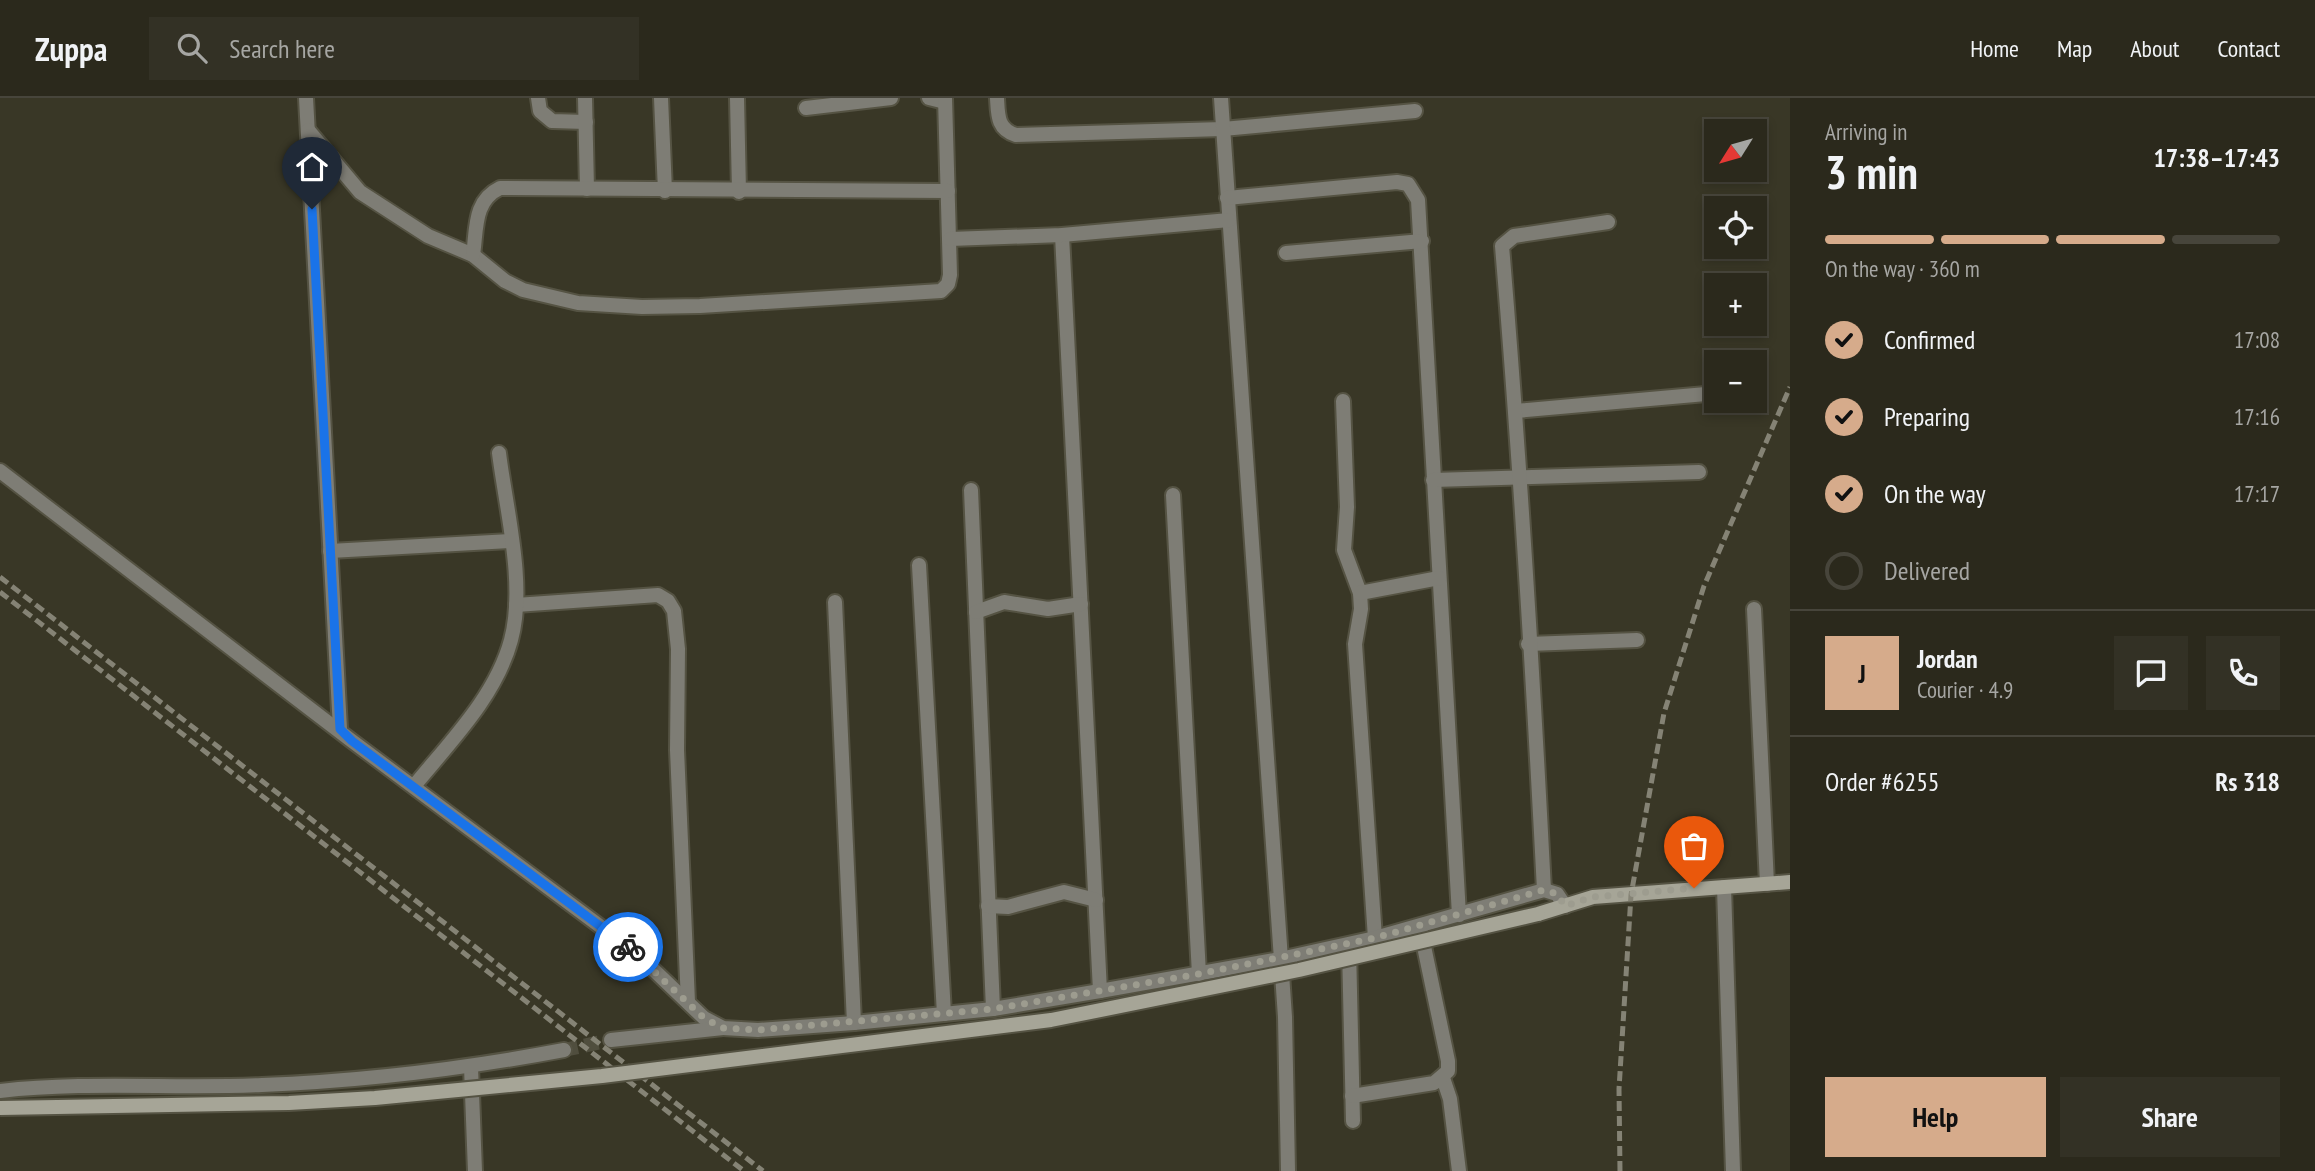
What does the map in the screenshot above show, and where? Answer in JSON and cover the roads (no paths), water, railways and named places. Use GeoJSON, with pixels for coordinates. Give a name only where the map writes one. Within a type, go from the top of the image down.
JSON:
{"type":"FeatureCollection","features":[{"type":"Feature","properties":{"kind":"main road"},"geometry":{"type":"LineString","coordinates":[[0,1108],[289,1103],[375,1098],[602,1076],[1051,1020],[1298,970],[1538,914],[1593,897],[1790,882]]}},
{"type":"Feature","properties":{"kind":"street"},"geometry":{"type":"LineString","coordinates":[[306,98],[340,729]]}},
{"type":"Feature","properties":{"kind":"street"},"geometry":{"type":"LineString","coordinates":[[538,98],[540,111],[552,121],[586,122]]}},
{"type":"Feature","properties":{"kind":"street"},"geometry":{"type":"LineString","coordinates":[[585,98],[587,189]]}},
{"type":"Feature","properties":{"kind":"street"},"geometry":{"type":"LineString","coordinates":[[661,98],[665,191]]}},
{"type":"Feature","properties":{"kind":"street"},"geometry":{"type":"LineString","coordinates":[[737,98],[739,192]]}},
{"type":"Feature","properties":{"kind":"street"},"geometry":{"type":"LineString","coordinates":[[806,108],[891,98]]}},
{"type":"Feature","properties":{"kind":"street"},"geometry":{"type":"LineString","coordinates":[[308,130],[360,192],[428,236],[473,255],[505,281],[523,290],[564,300],[642,307],[701,306],[931,294],[948,284],[950,239],[945,100],[929,98]]}},
{"type":"Feature","properties":{"kind":"street"},"geometry":{"type":"LineString","coordinates":[[997,98],[998,121],[1005,131],[1016,135],[1223,129],[1415,111]]}},
{"type":"Feature","properties":{"kind":"street"},"geometry":{"type":"LineString","coordinates":[[1221,98],[1285,1017],[1288,1171]]}},
{"type":"Feature","properties":{"kind":"street"},"geometry":{"type":"LineString","coordinates":[[1227,198],[1397,182],[1408,184],[1418,200],[1459,915]]}},
{"type":"Feature","properties":{"kind":"street"},"geometry":{"type":"LineString","coordinates":[[473,255],[479,208],[486,195],[500,188],[739,192],[948,191]]}},
{"type":"Feature","properties":{"kind":"street"},"geometry":{"type":"LineString","coordinates":[[950,239],[1062,235],[1229,220]]}},
{"type":"Feature","properties":{"kind":"street"},"geometry":{"type":"LineString","coordinates":[[1544,890],[1528,644],[1521,478],[1502,246],[1504,241],[1514,236],[1608,222]]}},
{"type":"Feature","properties":{"kind":"street"},"geometry":{"type":"LineString","coordinates":[[1062,235],[1100,991]]}},
{"type":"Feature","properties":{"kind":"street"},"geometry":{"type":"LineString","coordinates":[[1286,253],[1422,240]]}},
{"type":"Feature","properties":{"kind":"street"},"geometry":{"type":"LineString","coordinates":[[1516,411],[1704,394]]}},
{"type":"Feature","properties":{"kind":"street"},"geometry":{"type":"LineString","coordinates":[[1343,401],[1347,507],[1344,550],[1360,593],[1361,609],[1356,645],[1375,938]]}},
{"type":"Feature","properties":{"kind":"street"},"geometry":{"type":"LineString","coordinates":[[414,786],[470,718],[495,680],[511,639],[516,605],[511,541],[499,453]]}},
{"type":"Feature","properties":{"kind":"street"},"geometry":{"type":"LineString","coordinates":[[0,471],[636,953],[704,1018],[723,1028]]}},
{"type":"Feature","properties":{"kind":"street"},"geometry":{"type":"LineString","coordinates":[[1433,480],[1699,472]]}},
{"type":"Feature","properties":{"kind":"street"},"geometry":{"type":"LineString","coordinates":[[971,490],[993,1009]]}},
{"type":"Feature","properties":{"kind":"street"},"geometry":{"type":"LineString","coordinates":[[1173,495],[1199,974]]}},
{"type":"Feature","properties":{"kind":"street"},"geometry":{"type":"LineString","coordinates":[[330,551],[511,541]]}},
{"type":"Feature","properties":{"kind":"street"},"geometry":{"type":"LineString","coordinates":[[919,565],[944,1014]]}},
{"type":"Feature","properties":{"kind":"street"},"geometry":{"type":"LineString","coordinates":[[1360,593],[1439,578]]}},
{"type":"Feature","properties":{"kind":"street"},"geometry":{"type":"LineString","coordinates":[[516,605],[658,595],[668,601],[674,611],[678,649],[677,750],[688,1003]]}},
{"type":"Feature","properties":{"kind":"street"},"geometry":{"type":"LineString","coordinates":[[976,612],[1004,601],[1048,609],[1081,604]]}},
{"type":"Feature","properties":{"kind":"street"},"geometry":{"type":"LineString","coordinates":[[835,602],[854,1023]]}},
{"type":"Feature","properties":{"kind":"street"},"geometry":{"type":"LineString","coordinates":[[1754,610],[1767,884]]}},
{"type":"Feature","properties":{"kind":"street"},"geometry":{"type":"LineString","coordinates":[[1528,644],[1637,640]]}},
{"type":"Feature","properties":{"kind":"street"},"geometry":{"type":"LineString","coordinates":[[1724,887],[1733,1171]]}},
{"type":"Feature","properties":{"kind":"street"},"geometry":{"type":"LineString","coordinates":[[611,1040],[723,1028],[758,1030],[993,1009],[1280,959],[1375,938],[1544,890],[1557,894],[1565,906]]}},
{"type":"Feature","properties":{"kind":"street"},"geometry":{"type":"LineString","coordinates":[[988,906],[1008,907],[1065,892],[1096,900]]}},
{"type":"Feature","properties":{"kind":"street"},"geometry":{"type":"LineString","coordinates":[[1352,1096],[1434,1083],[1448,1071],[1420,926]]}},
{"type":"Feature","properties":{"kind":"street"},"geometry":{"type":"LineString","coordinates":[[1349,944],[1353,1121]]}},
{"type":"Feature","properties":{"kind":"street"},"geometry":{"type":"LineString","coordinates":[[0,1091],[70,1086],[310,1083],[471,1068],[564,1050]]}},
{"type":"Feature","properties":{"kind":"street"},"geometry":{"type":"LineString","coordinates":[[471,1068],[475,1171]]}},
{"type":"Feature","properties":{"kind":"street"},"geometry":{"type":"LineString","coordinates":[[1443,1078],[1450,1099],[1459,1171]]}},
{"type":"Feature","properties":{"kind":"tunnel"},"geometry":{"type":"LineString","coordinates":[[564,1050],[611,1040]]}},
{"type":"Feature","properties":{"kind":"railway"},"geometry":{"type":"LineString","coordinates":[[1620,1171],[1619,1089],[1631,895],[1664,713],[1704,586],[1790,387]]}},
{"type":"Feature","properties":{"kind":"railway"},"geometry":{"type":"LineString","coordinates":[[0,577],[763,1171]]}},
{"type":"Feature","properties":{"kind":"railway"},"geometry":{"type":"LineString","coordinates":[[0,592],[744,1171]]}}]}
